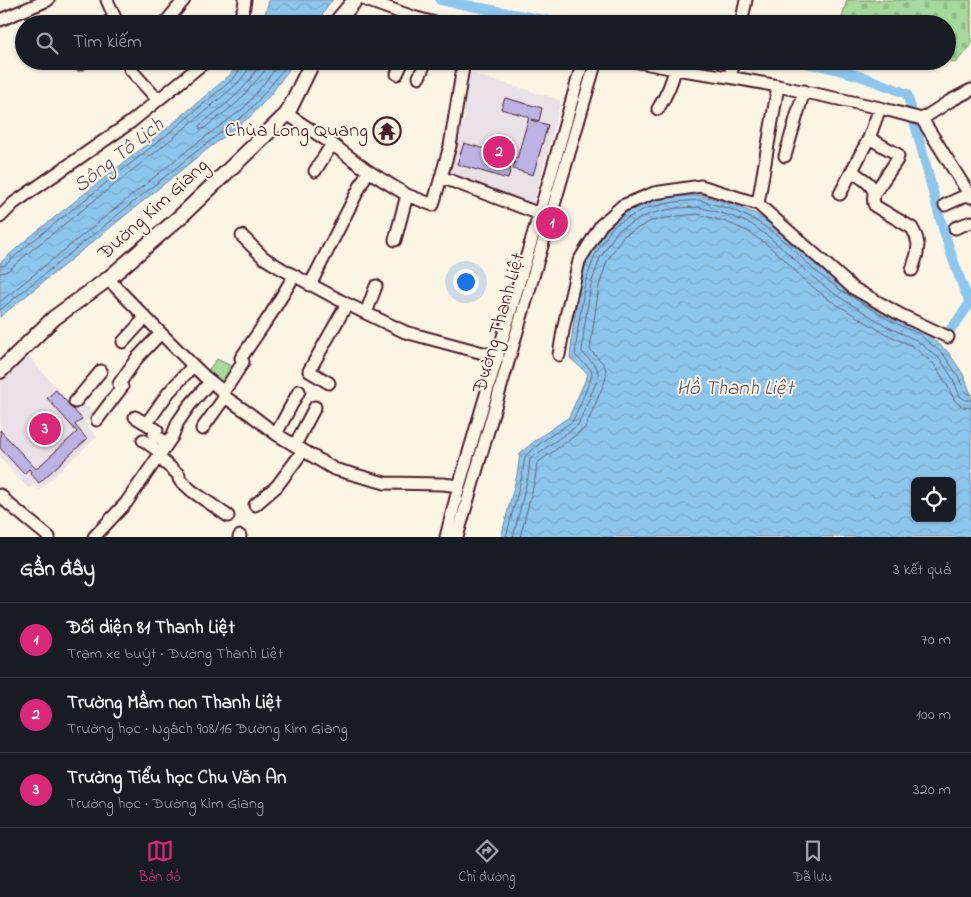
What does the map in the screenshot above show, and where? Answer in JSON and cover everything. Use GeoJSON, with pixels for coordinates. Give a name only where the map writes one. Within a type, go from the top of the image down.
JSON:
{"type":"FeatureCollection","features":[{"type":"Feature","properties":{"kind":"main road"},"geometry":{"type":"LineString","coordinates":[[343,15],[355,0]]}},
{"type":"Feature","properties":{"kind":"main road","name":"Đường Kim Giang"},"geometry":{"type":"LineString","coordinates":[[0,371],[54,318],[108,279],[181,216],[286,114],[308,70]]}},
{"type":"Feature","properties":{"kind":"street"},"geometry":{"type":"LineString","coordinates":[[0,20],[48,0]]}},
{"type":"Feature","properties":{"kind":"street"},"geometry":{"type":"LineString","coordinates":[[107,0],[114,15]]}},
{"type":"Feature","properties":{"kind":"street"},"geometry":{"type":"LineString","coordinates":[[172,15],[184,0]]}},
{"type":"Feature","properties":{"kind":"street"},"geometry":{"type":"LineString","coordinates":[[241,15],[245,0]]}},
{"type":"Feature","properties":{"kind":"street"},"geometry":{"type":"LineString","coordinates":[[366,0],[400,15]]}},
{"type":"Feature","properties":{"kind":"street"},"geometry":{"type":"LineString","coordinates":[[743,15],[746,0]]}},
{"type":"Feature","properties":{"kind":"street"},"geometry":{"type":"LineString","coordinates":[[131,70],[158,100]]}},
{"type":"Feature","properties":{"kind":"street"},"geometry":{"type":"LineString","coordinates":[[0,217],[14,204],[131,122],[195,70]]}},
{"type":"Feature","properties":{"kind":"street"},"geometry":{"type":"LineString","coordinates":[[397,74],[399,70]]}},
{"type":"Feature","properties":{"kind":"street"},"geometry":{"type":"LineString","coordinates":[[419,77],[422,70]]}},
{"type":"Feature","properties":{"kind":"street"},"geometry":{"type":"LineString","coordinates":[[286,114],[332,144],[368,171],[408,195],[433,204],[450,146],[463,70]]}},
{"type":"Feature","properties":{"kind":"street","name":"Đường Thanh Liệt"},"geometry":{"type":"LineString","coordinates":[[446,537],[459,486],[540,214],[580,70]]}},
{"type":"Feature","properties":{"kind":"street","name":"Đường Thanh Liệt"},"geometry":{"type":"LineString","coordinates":[[456,537],[593,70]]}},
{"type":"Feature","properties":{"kind":"street"},"geometry":{"type":"LineString","coordinates":[[658,109],[668,92],[674,70]]}},
{"type":"Feature","properties":{"kind":"street"},"geometry":{"type":"LineString","coordinates":[[737,70],[778,86],[922,119],[970,194],[945,205]]}},
{"type":"Feature","properties":{"kind":"street"},"geometry":{"type":"LineString","coordinates":[[758,204],[778,86]]}},
{"type":"Feature","properties":{"kind":"street"},"geometry":{"type":"LineString","coordinates":[[922,119],[971,90]]}},
{"type":"Feature","properties":{"kind":"street"},"geometry":{"type":"LineString","coordinates":[[785,156],[804,91]]}},
{"type":"Feature","properties":{"kind":"street"},"geometry":{"type":"LineString","coordinates":[[840,194],[870,138],[880,108]]}},
{"type":"Feature","properties":{"kind":"street"},"geometry":{"type":"LineString","coordinates":[[870,138],[898,156],[874,194],[873,200],[875,206],[912,228],[918,244],[918,254],[912,270]]}},
{"type":"Feature","properties":{"kind":"street"},"geometry":{"type":"LineString","coordinates":[[315,171],[332,144]]}},
{"type":"Feature","properties":{"kind":"street"},"geometry":{"type":"LineString","coordinates":[[310,284],[368,171]]}},
{"type":"Feature","properties":{"kind":"street"},"geometry":{"type":"LineString","coordinates":[[852,171],[870,185],[874,194]]}},
{"type":"Feature","properties":{"kind":"street"},"geometry":{"type":"LineString","coordinates":[[441,177],[540,214]]}},
{"type":"Feature","properties":{"kind":"street"},"geometry":{"type":"LineString","coordinates":[[559,355],[579,261],[601,225],[622,206],[654,193],[701,186],[758,204],[853,288],[900,315],[948,337]]}},
{"type":"Feature","properties":{"kind":"street"},"geometry":{"type":"LineString","coordinates":[[395,240],[408,195]]}},
{"type":"Feature","properties":{"kind":"street"},"geometry":{"type":"LineString","coordinates":[[955,228],[971,222]]}},
{"type":"Feature","properties":{"kind":"street"},"geometry":{"type":"LineString","coordinates":[[242,236],[264,258],[294,276],[405,332],[498,357]]}},
{"type":"Feature","properties":{"kind":"street"},"geometry":{"type":"LineString","coordinates":[[202,429],[243,362],[241,358],[294,276]]}},
{"type":"Feature","properties":{"kind":"street"},"geometry":{"type":"LineString","coordinates":[[108,279],[160,334],[224,395],[276,434],[334,469],[385,483],[459,486]]}},
{"type":"Feature","properties":{"kind":"street"},"geometry":{"type":"LineString","coordinates":[[366,313],[376,286]]}},
{"type":"Feature","properties":{"kind":"street"},"geometry":{"type":"LineString","coordinates":[[329,383],[309,371],[347,304]]}},
{"type":"Feature","properties":{"kind":"street"},"geometry":{"type":"LineString","coordinates":[[123,342],[145,318]]}},
{"type":"Feature","properties":{"kind":"street"},"geometry":{"type":"LineString","coordinates":[[119,384],[137,358],[160,334]]}},
{"type":"Feature","properties":{"kind":"street"},"geometry":{"type":"LineString","coordinates":[[149,420],[169,392],[194,366]]}},
{"type":"Feature","properties":{"kind":"street"},"geometry":{"type":"LineString","coordinates":[[75,402],[98,368],[119,384],[122,387],[97,420]]}},
{"type":"Feature","properties":{"kind":"street"},"geometry":{"type":"LineString","coordinates":[[94,537],[126,503],[172,437],[178,422],[189,406],[210,382]]}},
{"type":"Feature","properties":{"kind":"street"},"geometry":{"type":"LineString","coordinates":[[276,434],[298,391]]}},
{"type":"Feature","properties":{"kind":"street"},"geometry":{"type":"LineString","coordinates":[[255,505],[277,486],[299,448],[315,407]]}},
{"type":"Feature","properties":{"kind":"street"},"geometry":{"type":"LineString","coordinates":[[136,416],[157,430],[154,435],[168,442]]}},
{"type":"Feature","properties":{"kind":"street"},"geometry":{"type":"LineString","coordinates":[[143,440],[179,475],[179,479],[228,516]]}},
{"type":"Feature","properties":{"kind":"street"},"geometry":{"type":"LineString","coordinates":[[0,495],[48,537]]}},
{"type":"Feature","properties":{"kind":"shaded area"},"geometry":{"type":"Polygon","coordinates":[[[466,72],[561,100],[533,206],[447,174],[456,130],[462,128],[466,113],[460,109],[466,72]]]}},
{"type":"Feature","properties":{"kind":"shaded area"},"geometry":{"type":"Polygon","coordinates":[[[28,356],[72,405],[80,400],[94,414],[85,422],[97,437],[39,490],[34,484],[29,489],[0,458],[0,382],[28,356]]]}},
{"type":"Feature","properties":{"kind":"green space"},"geometry":{"type":"Polygon","coordinates":[[[847,0],[971,0],[971,46],[956,62],[956,15],[843,15],[847,0]]]}},
{"type":"Feature","properties":{"kind":"green space"},"geometry":{"type":"Polygon","coordinates":[[[217,359],[233,367],[230,379],[224,387],[206,373],[217,359]]]}},
{"type":"Feature","properties":{"kind":"water"},"geometry":{"type":"Polygon","coordinates":[[[269,0],[333,0],[322,15],[265,15],[269,0]]]}},
{"type":"Feature","properties":{"kind":"water"},"geometry":{"type":"Polygon","coordinates":[[[234,70],[288,70],[271,94],[251,116],[196,158],[0,317],[0,263],[234,70]]]}},
{"type":"Feature","properties":{"kind":"water","name":"Hồ Thanh Liệt"},"geometry":{"type":"Polygon","coordinates":[[[700,195],[732,204],[756,214],[776,228],[818,267],[842,285],[893,317],[921,329],[948,352],[963,374],[971,394],[971,537],[501,537],[517,475],[520,453],[569,417],[588,374],[570,358],[580,281],[590,253],[610,221],[645,203],[674,197],[700,195]]]}},
{"type":"Feature","properties":{"kind":"building"},"geometry":{"type":"Polygon","coordinates":[[[505,98],[542,108],[539,121],[531,120],[548,125],[533,175],[513,169],[515,162],[512,162],[508,179],[457,164],[464,143],[517,158],[529,117],[501,109],[505,98]]]}},
{"type":"Feature","properties":{"kind":"building"},"geometry":{"type":"Polygon","coordinates":[[[56,390],[82,419],[75,425],[87,439],[39,483],[30,473],[29,469],[24,474],[0,448],[0,430],[36,469],[77,432],[47,398],[56,390]]]}},
{"type":"Feature","properties":{"kind":"waterway"},"geometry":{"type":"LineString","coordinates":[[440,0],[518,15]]}},
{"type":"Feature","properties":{"kind":"waterway"},"geometry":{"type":"LineString","coordinates":[[839,70],[907,94],[911,108]]}},
{"type":"Feature","properties":{"kind":"waterway"},"geometry":{"type":"LineString","coordinates":[[914,121],[945,236],[970,303],[950,330]]}},
{"type":"Feature","properties":{"kind":"place","name":"Chùa Long Quang"},"geometry":{"type":"Point","coordinates":[387,131]}},
{"type":"Feature","properties":{"kind":"place","name":"Trường Mầm non Thanh Liệt"},"geometry":{"type":"Point","coordinates":[499,152]}},
{"type":"Feature","properties":{"kind":"place","name":"Đối diện 81 Thanh Liệt"},"geometry":{"type":"Point","coordinates":[552,223]}},
{"type":"Feature","properties":{"kind":"place","name":"Trường Tiểu học Chu Văn An"},"geometry":{"type":"Point","coordinates":[45,429]}},
{"type":"Feature","properties":{"kind":"water label","name":"Sông Tô Lịch"},"geometry":{"type":"Point","coordinates":[119,156]}}]}
